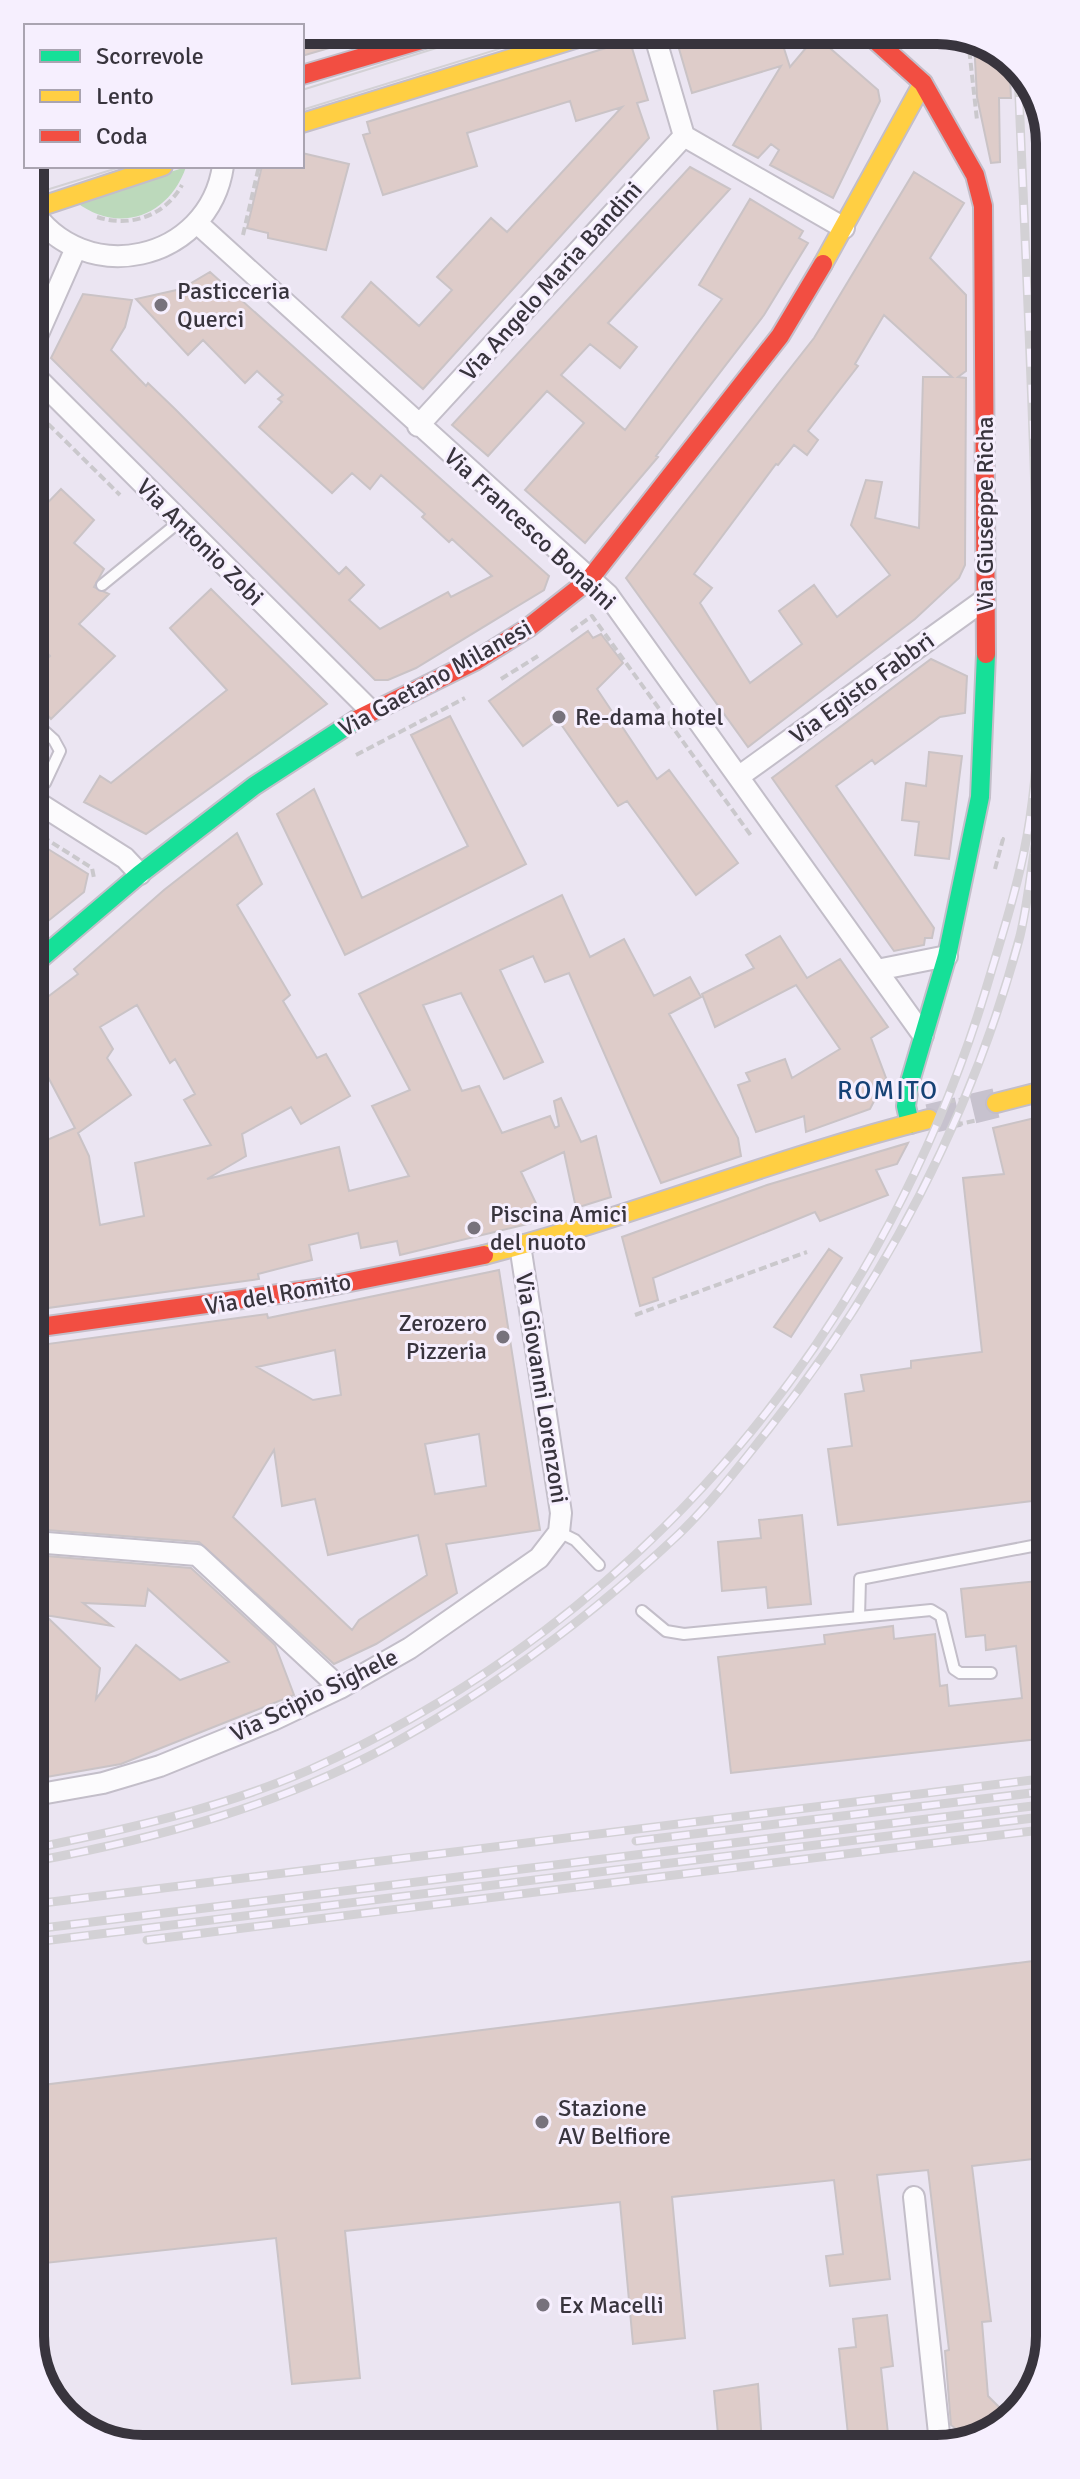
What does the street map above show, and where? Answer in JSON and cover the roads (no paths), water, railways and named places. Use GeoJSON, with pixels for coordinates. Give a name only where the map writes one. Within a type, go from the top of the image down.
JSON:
{"type":"FeatureCollection","features":[{"type":"Feature","properties":{"kind":"street"},"geometry":{"type":"LineString","coordinates":[[304,74],[407,44]]}},
{"type":"Feature","properties":{"kind":"street"},"geometry":{"type":"LineString","coordinates":[[304,122],[559,44]]}},
{"type":"Feature","properties":{"kind":"street"},"geometry":{"type":"LineString","coordinates":[[657,44],[684,136],[844,228]]}},
{"type":"Feature","properties":{"kind":"street","name":"Via Giuseppe Richa"},"geometry":{"type":"LineString","coordinates":[[880,44],[923,83],[975,175],[983,206],[985,729],[980,797],[947,956],[909,1085],[906,1106],[910,1124]]}},
{"type":"Feature","properties":{"kind":"street","name":"Via Gaetano Milanesi"},"geometry":{"type":"LineString","coordinates":[[44,956],[140,874],[254,786],[371,711],[475,661],[528,628],[589,580],[780,336],[844,228],[923,83]]}},
{"type":"Feature","properties":{"kind":"street","name":"Via Angelo Maria Bandini"},"geometry":{"type":"LineString","coordinates":[[418,426],[684,136]]}},
{"type":"Feature","properties":{"kind":"street"},"geometry":{"type":"LineString","coordinates":[[44,205],[157,168]]}},
{"type":"Feature","properties":{"kind":"street"},"geometry":{"type":"LineString","coordinates":[[44,225],[76,248],[113,257],[144,255],[171,244],[197,223],[216,193],[222,168]]}},
{"type":"Feature","properties":{"kind":"street","name":"Via Francesco Bonaini"},"geometry":{"type":"LineString","coordinates":[[197,223],[608,595],[741,775],[923,1035]]}},
{"type":"Feature","properties":{"kind":"street"},"geometry":{"type":"LineString","coordinates":[[44,321],[76,248]]}},
{"type":"Feature","properties":{"kind":"street","name":"Via Antonio Zobi"},"geometry":{"type":"LineString","coordinates":[[44,385],[371,711]]}},
{"type":"Feature","properties":{"kind":"street","name":"Via Egisto Fabbri"},"geometry":{"type":"LineString","coordinates":[[741,775],[984,600]]}},
{"type":"Feature","properties":{"kind":"street"},"geometry":{"type":"LineString","coordinates":[[44,796],[125,858],[140,874]]}},
{"type":"Feature","properties":{"kind":"street"},"geometry":{"type":"LineString","coordinates":[[877,970],[947,956]]}},
{"type":"Feature","properties":{"kind":"street"},"geometry":{"type":"LineString","coordinates":[[986,1100],[1036,1092]]}},
{"type":"Feature","properties":{"kind":"street","name":"Via del Romito"},"geometry":{"type":"LineString","coordinates":[[44,1327],[260,1299],[520,1245],[725,1183],[858,1135],[910,1124],[932,1111]]}},
{"type":"Feature","properties":{"kind":"street","name":"Via Giovanni Lorenzoni"},"geometry":{"type":"LineString","coordinates":[[520,1245],[561,1513],[559,1532]]}},
{"type":"Feature","properties":{"kind":"street","name":"Via Scipio Sighele"},"geometry":{"type":"LineString","coordinates":[[44,1793],[103,1783],[160,1766],[340,1688],[480,1602],[539,1558],[559,1532]]}},
{"type":"Feature","properties":{"kind":"street"},"geometry":{"type":"LineString","coordinates":[[44,1543],[197,1555],[340,1688]]}},
{"type":"Feature","properties":{"kind":"street"},"geometry":{"type":"LineString","coordinates":[[914,2197],[939,2435]]}},
{"type":"Feature","properties":{"kind":"lane"},"geometry":{"type":"LineString","coordinates":[[102,585],[179,522]]}},
{"type":"Feature","properties":{"kind":"lane"},"geometry":{"type":"LineString","coordinates":[[44,731],[60,751],[44,780]]}},
{"type":"Feature","properties":{"kind":"lane"},"geometry":{"type":"LineString","coordinates":[[559,1532],[575,1540],[599,1565]]}},
{"type":"Feature","properties":{"kind":"lane"},"geometry":{"type":"LineString","coordinates":[[859,1617],[860,1579],[1036,1545]]}},
{"type":"Feature","properties":{"kind":"lane"},"geometry":{"type":"LineString","coordinates":[[642,1611],[666,1631],[684,1634],[931,1610],[941,1616],[954,1669],[960,1673],[991,1673]]}},
{"type":"Feature","properties":{"kind":"tunnel"},"geometry":{"type":"LineString","coordinates":[[929,1119],[996,1103]]}},
{"type":"Feature","properties":{"kind":"tram line"},"geometry":{"type":"LineString","coordinates":[[304,89],[449,44]]}},
{"type":"Feature","properties":{"kind":"tram line"},"geometry":{"type":"LineString","coordinates":[[304,109],[515,44]]}},
{"type":"Feature","properties":{"kind":"tram line"},"geometry":{"type":"LineString","coordinates":[[44,170],[50,168]]}},
{"type":"Feature","properties":{"kind":"tram line"},"geometry":{"type":"LineString","coordinates":[[44,191],[118,168]]}},
{"type":"Feature","properties":{"kind":"railway"},"geometry":{"type":"LineString","coordinates":[[1019,87],[1036,544]]}},
{"type":"Feature","properties":{"kind":"railway"},"geometry":{"type":"LineString","coordinates":[[44,1846],[140,1825],[243,1796],[309,1770],[431,1707],[544,1631],[647,1544],[739,1446],[820,1338],[890,1222],[947,1099],[992,969],[1020,870],[1033,798],[1036,760]]}},
{"type":"Feature","properties":{"kind":"railway"},"geometry":{"type":"LineString","coordinates":[[44,1859],[174,1830],[220,1816],[310,1784],[354,1764],[434,1720],[544,1647],[647,1564],[691,1522],[810,1375],[886,1257],[919,1196],[977,1069],[1000,1003],[1020,936],[1035,846]]}},
{"type":"Feature","properties":{"kind":"railway"},"geometry":{"type":"LineString","coordinates":[[44,1903],[1036,1779]]}},
{"type":"Feature","properties":{"kind":"railway"},"geometry":{"type":"LineString","coordinates":[[636,1841],[1036,1792]]}},
{"type":"Feature","properties":{"kind":"railway"},"geometry":{"type":"LineString","coordinates":[[44,1928],[1036,1806]]}},
{"type":"Feature","properties":{"kind":"railway"},"geometry":{"type":"LineString","coordinates":[[44,1941],[1036,1818]]}},
{"type":"Feature","properties":{"kind":"railway"},"geometry":{"type":"LineString","coordinates":[[147,1940],[1036,1831]]}},
{"type":"Feature","properties":{"kind":"place","name":"Pasticceria Querci"},"geometry":{"type":"Point","coordinates":[161,305]}},
{"type":"Feature","properties":{"kind":"place","name":"Re-dama hotel"},"geometry":{"type":"Point","coordinates":[559,717]}},
{"type":"Feature","properties":{"kind":"place","name":"Piscina Amici del nuoto"},"geometry":{"type":"Point","coordinates":[474,1228]}},
{"type":"Feature","properties":{"kind":"place","name":"Zerozero Pizzeria"},"geometry":{"type":"Point","coordinates":[503,1337]}},
{"type":"Feature","properties":{"kind":"place","name":"Stazione AV Belfiore"},"geometry":{"type":"Point","coordinates":[542,2122]}},
{"type":"Feature","properties":{"kind":"place","name":"Ex Macelli"},"geometry":{"type":"Point","coordinates":[543,2305]}},
{"type":"Feature","properties":{"kind":"district","name":"ROMITO"},"geometry":{"type":"Point","coordinates":[888,1091]}}]}
